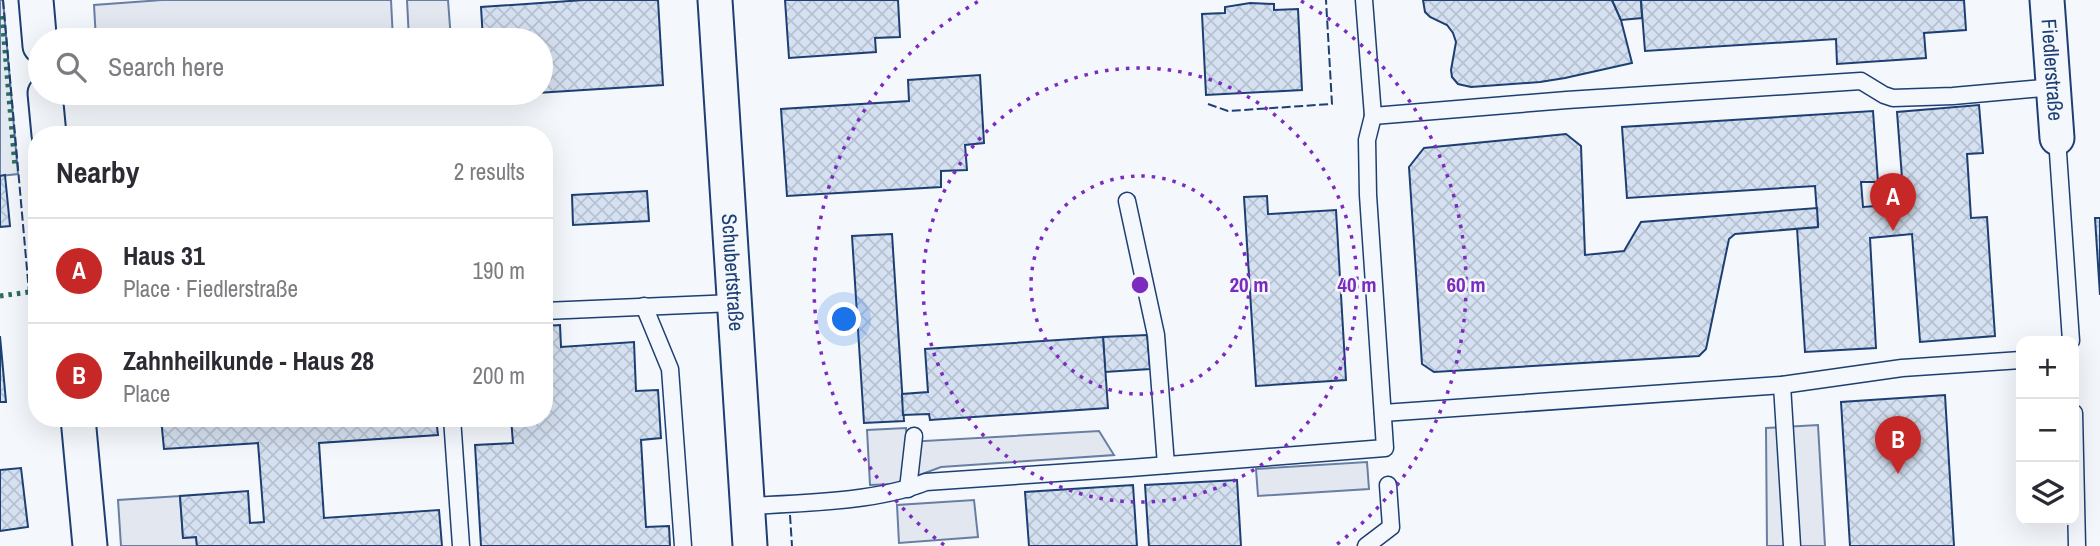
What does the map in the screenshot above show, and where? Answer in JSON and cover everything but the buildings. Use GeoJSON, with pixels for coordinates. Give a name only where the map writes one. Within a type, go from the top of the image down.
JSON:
{"type":"FeatureCollection","features":[{"type":"Feature","properties":{"kind":"street"},"geometry":{"type":"LineString","coordinates":[[36,0],[38,28]]}},
{"type":"Feature","properties":{"kind":"street","name":"Schubertstraße"},"geometry":{"type":"LineString","coordinates":[[715,0],[750,546]]}},
{"type":"Feature","properties":{"kind":"street","name":"Fiedlerstraße"},"geometry":{"type":"LineString","coordinates":[[2047,0],[2057,138]]}},
{"type":"Feature","properties":{"kind":"street"},"geometry":{"type":"LineString","coordinates":[[46,105],[48,126]]}},
{"type":"Feature","properties":{"kind":"street"},"geometry":{"type":"LineString","coordinates":[[79,427],[90,546]]}},
{"type":"Feature","properties":{"kind":"lane"},"geometry":{"type":"LineString","coordinates":[[747,506],[814,503],[908,489],[926,481],[1385,448],[1368,195],[1367,140],[1373,116],[1364,0]]}},
{"type":"Feature","properties":{"kind":"lane"},"geometry":{"type":"LineString","coordinates":[[1373,116],[1861,81],[1893,98],[2054,87]]}},
{"type":"Feature","properties":{"kind":"lane"},"geometry":{"type":"LineString","coordinates":[[2057,138],[2071,336]]}},
{"type":"Feature","properties":{"kind":"lane"},"geometry":{"type":"LineString","coordinates":[[1127,201],[1156,335],[1166,465]]}},
{"type":"Feature","properties":{"kind":"lane"},"geometry":{"type":"LineString","coordinates":[[553,311],[734,303]]}},
{"type":"Feature","properties":{"kind":"lane"},"geometry":{"type":"LineString","coordinates":[[644,306],[670,369],[683,546]]}},
{"type":"Feature","properties":{"kind":"lane"},"geometry":{"type":"LineString","coordinates":[[1383,413],[1782,385],[1902,369],[2016,360]]}},
{"type":"Feature","properties":{"kind":"lane"},"geometry":{"type":"LineString","coordinates":[[1782,385],[1792,546]]}},
{"type":"Feature","properties":{"kind":"lane"},"geometry":{"type":"LineString","coordinates":[[453,427],[461,546]]}},
{"type":"Feature","properties":{"kind":"lane"},"geometry":{"type":"LineString","coordinates":[[908,489],[914,436]]}},
{"type":"Feature","properties":{"kind":"lane"},"geometry":{"type":"LineString","coordinates":[[2075,462],[2077,546]]}},
{"type":"Feature","properties":{"kind":"lane"},"geometry":{"type":"LineString","coordinates":[[1388,485],[1395,546]]}},
{"type":"Feature","properties":{"kind":"lane"},"geometry":{"type":"LineString","coordinates":[[1366,546],[1391,527]]}},
{"type":"Feature","properties":{"kind":"shaded area"},"geometry":{"type":"Polygon","coordinates":[[[0,0],[3,0],[18,174],[0,176],[0,0]]]}},
{"type":"Feature","properties":{"kind":"shaded area"},"geometry":{"type":"Polygon","coordinates":[[[162,0],[391,0],[392,28],[95,28],[94,5],[162,0]]]}},
{"type":"Feature","properties":{"kind":"shaded area"},"geometry":{"type":"Polygon","coordinates":[[[407,0],[448,0],[450,28],[408,28],[407,0]]]}},
{"type":"Feature","properties":{"kind":"shaded area"},"geometry":{"type":"Polygon","coordinates":[[[1818,425],[1825,546],[1767,546],[1766,428],[1818,425]]]}},
{"type":"Feature","properties":{"kind":"shaded area"},"geometry":{"type":"Polygon","coordinates":[[[906,428],[907,442],[1099,431],[1114,455],[941,467],[895,484],[870,485],[867,430],[906,428]]]}},
{"type":"Feature","properties":{"kind":"shaded area"},"geometry":{"type":"Polygon","coordinates":[[[1367,462],[1369,489],[1258,496],[1256,469],[1367,462]]]}},
{"type":"Feature","properties":{"kind":"shaded area"},"geometry":{"type":"Polygon","coordinates":[[[180,496],[183,538],[196,537],[197,546],[121,546],[118,500],[180,496]]]}},
{"type":"Feature","properties":{"kind":"shaded area"},"geometry":{"type":"Polygon","coordinates":[[[974,500],[978,537],[899,543],[897,505],[974,500]]]}},
{"type":"Feature","properties":{"kind":"hedge"},"geometry":{"type":"LineString","coordinates":[[2,16],[15,167]]}},
{"type":"Feature","properties":{"kind":"hedge"},"geometry":{"type":"LineString","coordinates":[[0,296],[28,292]]}},
{"type":"Feature","properties":{"kind":"fence"},"geometry":{"type":"LineString","coordinates":[[3,0],[28,281]]}},
{"type":"Feature","properties":{"kind":"fence"},"geometry":{"type":"LineString","coordinates":[[1208,104],[1228,111],[1332,104],[1326,0]]}},
{"type":"Feature","properties":{"kind":"fence"},"geometry":{"type":"LineString","coordinates":[[790,515],[792,546]]}},
{"type":"Feature","properties":{"kind":"place","name":"Haus 31"},"geometry":{"type":"Point","coordinates":[1893,231]}},
{"type":"Feature","properties":{"kind":"place","name":"Zahnheilkunde - Haus 28"},"geometry":{"type":"Point","coordinates":[1898,474]}}]}
